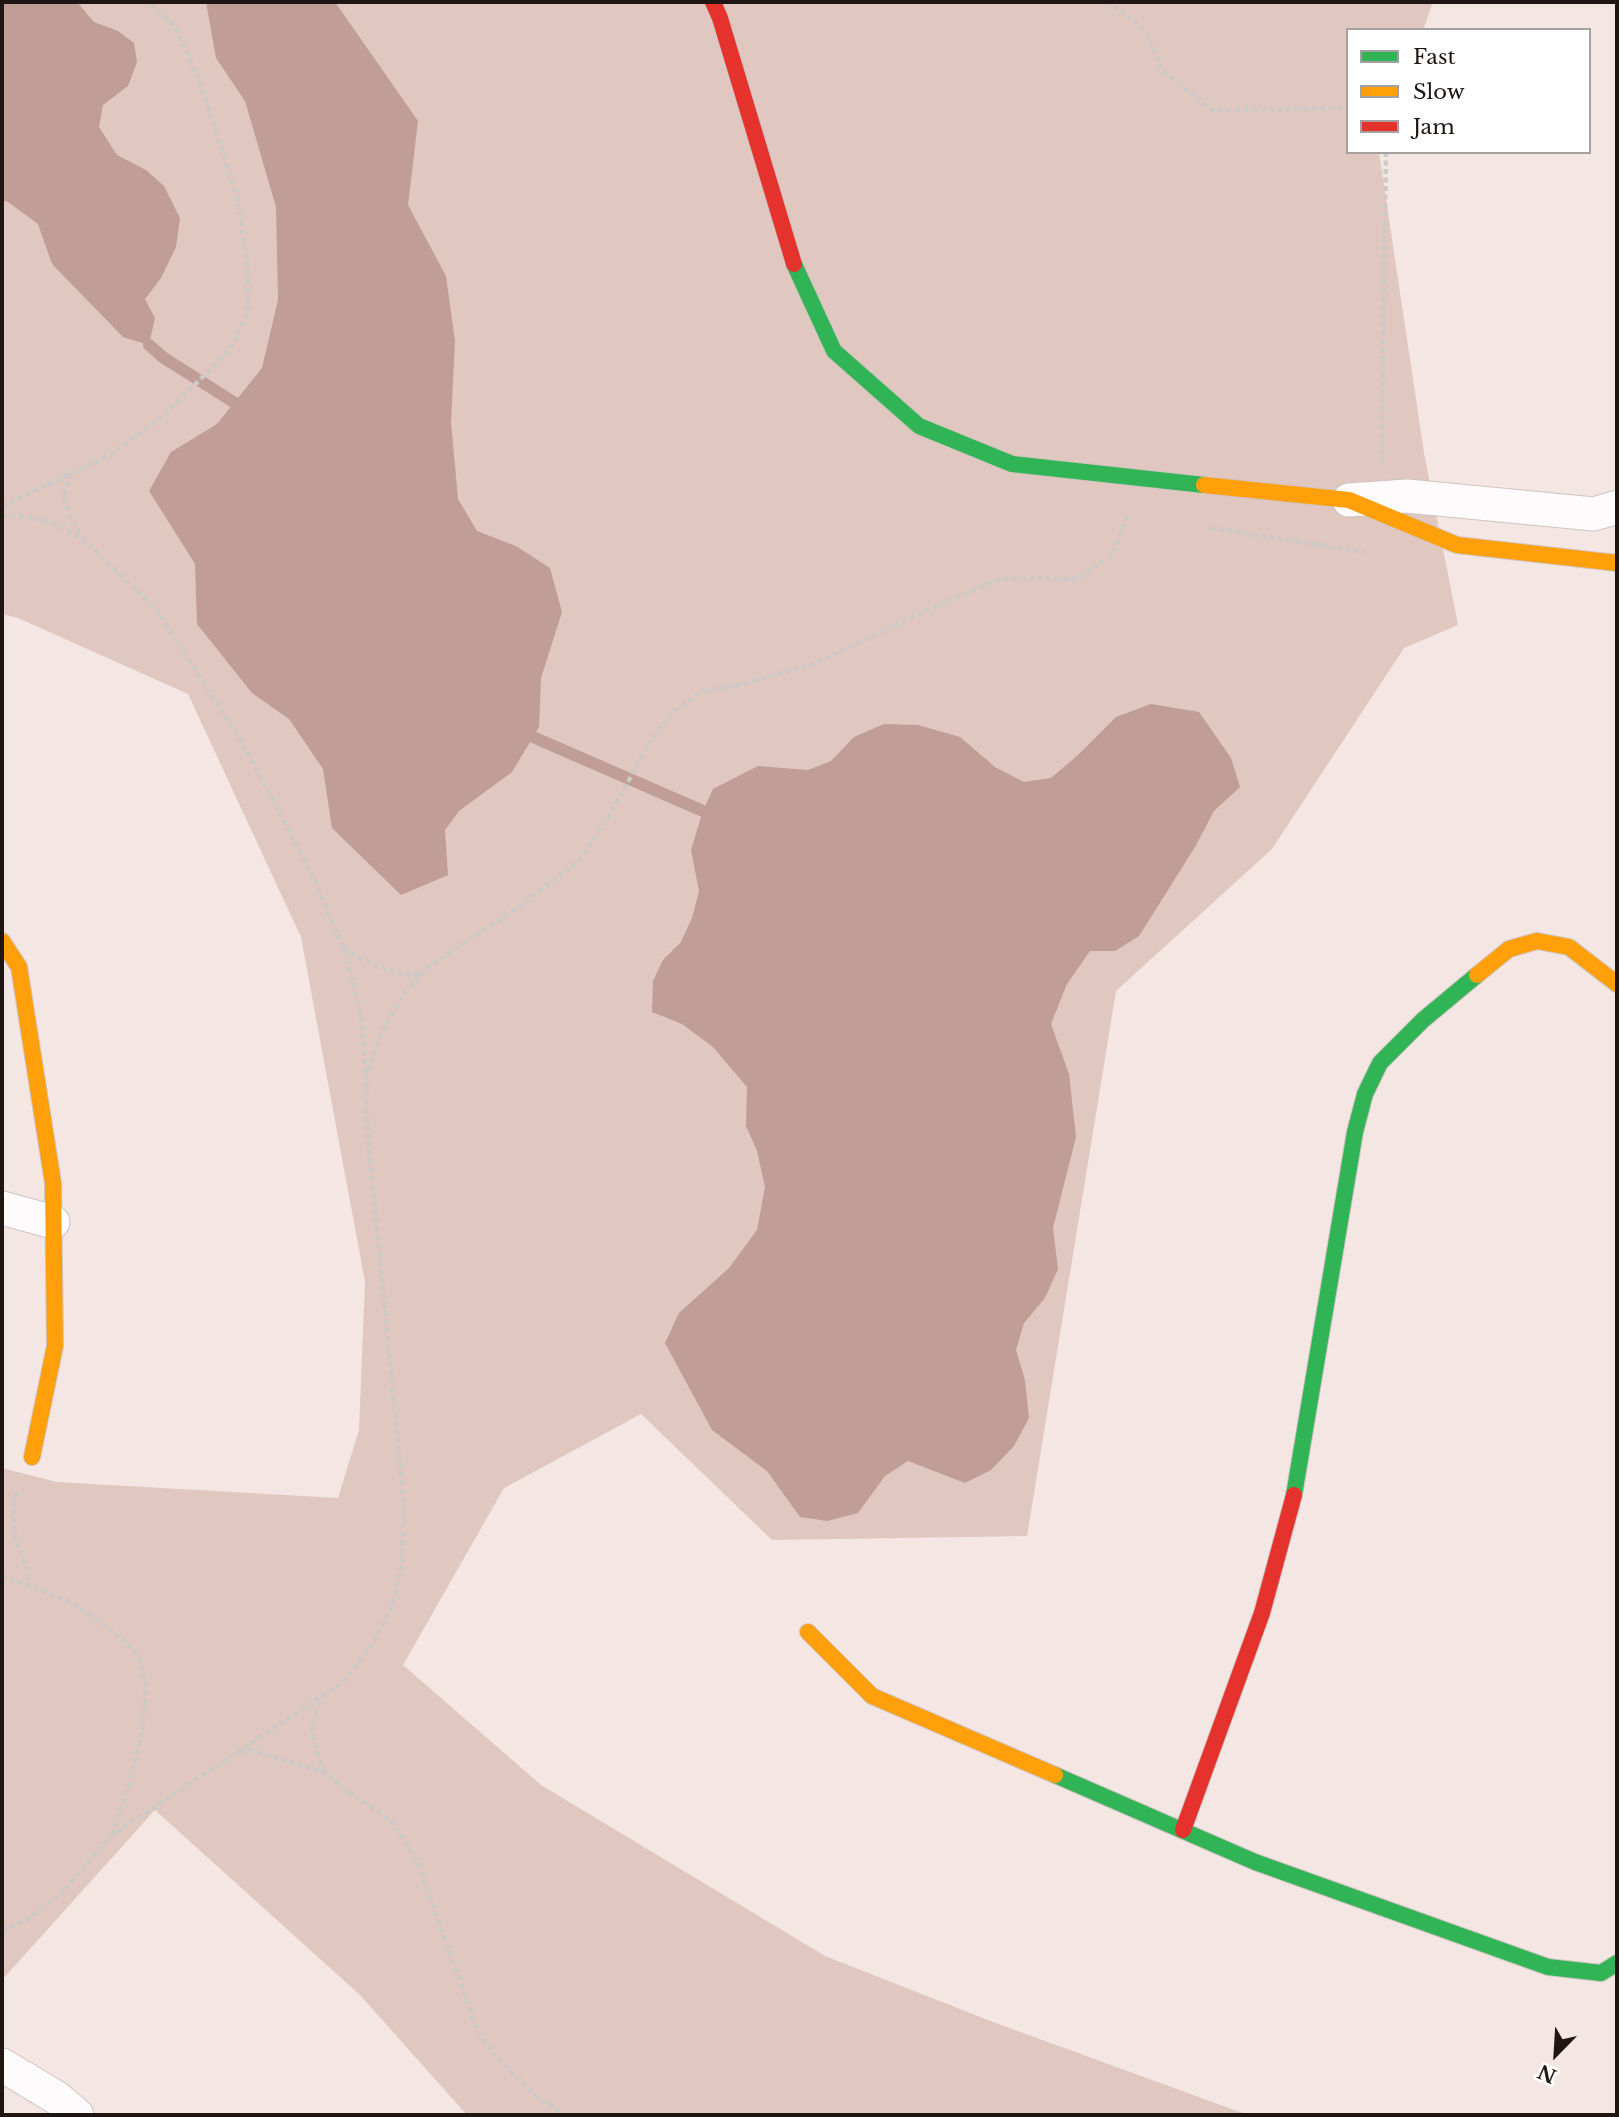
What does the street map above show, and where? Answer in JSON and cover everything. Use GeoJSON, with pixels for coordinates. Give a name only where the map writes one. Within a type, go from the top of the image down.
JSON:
{"type":"FeatureCollection","features":[{"type":"Feature","properties":{"kind":"street"},"geometry":{"type":"LineString","coordinates":[[713,2],[791,257],[834,351],[919,426],[1012,464],[1349,500],[1407,496],[1594,514],[1617,507]]}},
{"type":"Feature","properties":{"kind":"street"},"geometry":{"type":"LineString","coordinates":[[1349,500],[1457,545],[1617,564]]}},
{"type":"Feature","properties":{"kind":"street"},"geometry":{"type":"LineString","coordinates":[[2,941],[19,967],[53,1183],[55,1346],[32,1457]]}},
{"type":"Feature","properties":{"kind":"street"},"geometry":{"type":"LineString","coordinates":[[1183,1830],[1262,1614],[1297,1483],[1355,1132],[1365,1094],[1380,1063],[1423,1020],[1509,949],[1537,941],[1569,947],[1617,984]]}},
{"type":"Feature","properties":{"kind":"street"},"geometry":{"type":"LineString","coordinates":[[2,1208],[53,1222]]}},
{"type":"Feature","properties":{"kind":"street"},"geometry":{"type":"LineString","coordinates":[[808,1632],[872,1696],[1255,1861],[1548,1967],[1601,1973],[1617,1964]]}},
{"type":"Feature","properties":{"kind":"street"},"geometry":{"type":"LineString","coordinates":[[2,2065],[57,2098],[77,2115]]}},
{"type":"Feature","properties":{"kind":"path"},"geometry":{"type":"LineString","coordinates":[[2,506],[110,455],[159,419],[216,365],[232,345],[248,313],[248,270],[238,200],[198,81],[177,30],[158,9],[147,2]]}},
{"type":"Feature","properties":{"kind":"path"},"geometry":{"type":"LineString","coordinates":[[1106,2],[1127,15],[1148,35],[1161,70],[1212,110],[1346,108]]}},
{"type":"Feature","properties":{"kind":"path"},"geometry":{"type":"LineString","coordinates":[[70,473],[63,498],[70,517],[84,540]]}},
{"type":"Feature","properties":{"kind":"path"},"geometry":{"type":"LineString","coordinates":[[2,516],[23,516],[52,522],[84,540],[156,609],[246,749],[314,879],[341,944],[361,1014],[369,1138],[404,1505],[402,1561],[393,1605],[371,1646],[342,1682],[112,1835],[60,1895],[26,1920],[2,1930]]}},
{"type":"Feature","properties":{"kind":"path"},"geometry":{"type":"LineString","coordinates":[[366,1078],[380,1034],[404,993],[430,966],[520,906],[580,860],[613,810],[646,748]]}},
{"type":"Feature","properties":{"kind":"path"},"geometry":{"type":"LineString","coordinates":[[341,944],[354,956],[374,966],[410,975],[424,972]]}},
{"type":"Feature","properties":{"kind":"path"},"geometry":{"type":"LineString","coordinates":[[27,1584],[27,1568],[15,1539],[13,1505],[32,1457]]}},
{"type":"Feature","properties":{"kind":"path"},"geometry":{"type":"LineString","coordinates":[[2,1577],[70,1602],[111,1629],[138,1655],[146,1687],[142,1732],[131,1779],[112,1835]]}},
{"type":"Feature","properties":{"kind":"path"},"geometry":{"type":"LineString","coordinates":[[324,1772],[312,1731],[317,1710],[326,1693]]}},
{"type":"Feature","properties":{"kind":"path"},"geometry":{"type":"LineString","coordinates":[[237,1752],[250,1750],[324,1772],[394,1824],[417,1861],[477,2029],[496,2057],[537,2097],[565,2115]]}},
{"type":"Feature","properties":{"kind":"shaded area"},"geometry":{"type":"Polygon","coordinates":[[[2,2],[1433,2],[1424,28],[1346,28],[1346,154],[1379,154],[1424,453],[1458,625],[1404,648],[1272,849],[1116,991],[1027,1536],[772,1540],[641,1414],[504,1488],[403,1665],[541,1785],[825,1956],[993,2022],[1248,2115],[467,2115],[360,1995],[155,1810],[2,1980],[2,1468],[57,1482],[338,1498],[359,1430],[365,1282],[301,937],[188,694],[18,618],[2,614],[2,2]]]}},
{"type":"Feature","properties":{"kind":"shaded area"},"geometry":{"type":"Polygon","coordinates":[[[2,2],[77,2],[94,22],[118,31],[134,43],[137,62],[128,86],[103,105],[99,127],[117,155],[146,170],[164,186],[180,218],[176,247],[161,278],[145,299],[155,318],[149,345],[123,337],[52,264],[38,224],[2,200],[2,2]]]}},
{"type":"Feature","properties":{"kind":"shaded area"},"geometry":{"type":"Polygon","coordinates":[[[206,2],[335,2],[418,121],[408,205],[446,276],[455,341],[451,422],[458,499],[477,531],[516,546],[550,568],[562,612],[541,678],[539,727],[512,772],[459,811],[445,830],[448,875],[401,895],[332,828],[323,769],[289,719],[252,693],[197,624],[195,564],[149,491],[171,452],[217,424],[262,368],[278,300],[276,207],[245,101],[216,58],[206,2]]]}},
{"type":"Feature","properties":{"kind":"shaded area"},"geometry":{"type":"Polygon","coordinates":[[[1151,704],[1199,712],[1231,758],[1240,787],[1214,811],[1195,847],[1139,936],[1115,951],[1090,951],[1067,984],[1051,1024],[1069,1074],[1076,1137],[1053,1228],[1058,1269],[1045,1298],[1024,1323],[1016,1350],[1025,1380],[1029,1418],[1014,1446],[991,1470],[965,1483],[908,1461],[885,1476],[858,1513],[827,1521],[800,1517],[767,1471],[712,1430],[665,1343],[679,1313],[729,1268],[757,1230],[765,1187],[757,1151],[746,1126],[747,1087],[713,1047],[682,1024],[652,1012],[653,981],[663,960],[681,942],[692,918],[699,891],[691,850],[703,811],[713,789],[758,766],[808,770],[831,761],[854,737],[884,724],[918,725],[960,737],[995,767],[1024,782],[1051,778],[1116,717],[1151,704]]]}},
{"type":"Feature","properties":{"kind":"waterway"},"geometry":{"type":"LineString","coordinates":[[149,345],[164,358],[235,403]]}},
{"type":"Feature","properties":{"kind":"waterway"},"geometry":{"type":"LineString","coordinates":[[533,737],[703,811]]}},
{"type":"Feature","properties":{"kind":"traffic: fast"},"geometry":{"type":"LineString","coordinates":[[794,264],[834,351],[919,426],[1012,464],[1204,485]]}},
{"type":"Feature","properties":{"kind":"traffic: fast"},"geometry":{"type":"LineString","coordinates":[[1294,1495],[1355,1132],[1365,1094],[1380,1063],[1423,1020],[1477,975]]}},
{"type":"Feature","properties":{"kind":"traffic: fast"},"geometry":{"type":"LineString","coordinates":[[1055,1775],[1255,1862],[1548,1967],[1601,1973],[1617,1963]]}},
{"type":"Feature","properties":{"kind":"traffic: slow"},"geometry":{"type":"LineString","coordinates":[[1204,485],[1349,500],[1457,545],[1617,563]]}},
{"type":"Feature","properties":{"kind":"traffic: slow"},"geometry":{"type":"LineString","coordinates":[[2,941],[19,967],[53,1183],[55,1346],[32,1457]]}},
{"type":"Feature","properties":{"kind":"traffic: slow"},"geometry":{"type":"LineString","coordinates":[[1477,975],[1509,949],[1537,941],[1569,947],[1617,984]]}},
{"type":"Feature","properties":{"kind":"traffic: slow"},"geometry":{"type":"LineString","coordinates":[[808,1632],[872,1696],[1055,1775]]}},
{"type":"Feature","properties":{"kind":"traffic: jam"},"geometry":{"type":"LineString","coordinates":[[713,2],[794,264]]}},
{"type":"Feature","properties":{"kind":"traffic: jam"},"geometry":{"type":"LineString","coordinates":[[1183,1830],[1262,1613],[1294,1495]]}}]}
